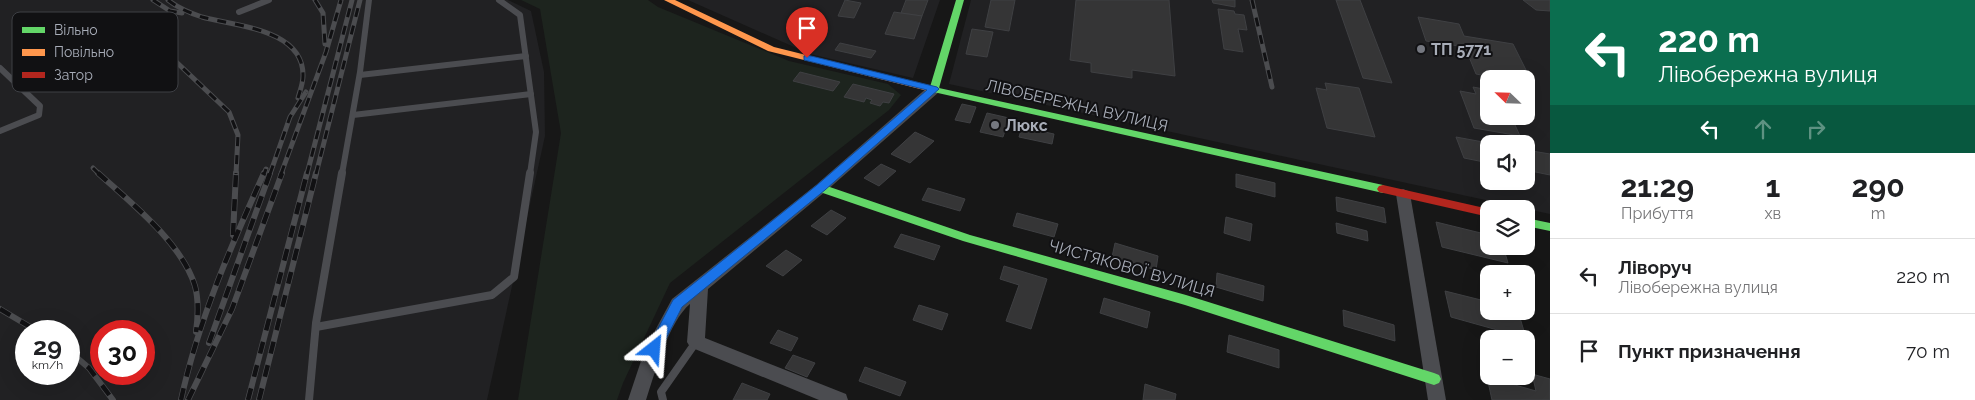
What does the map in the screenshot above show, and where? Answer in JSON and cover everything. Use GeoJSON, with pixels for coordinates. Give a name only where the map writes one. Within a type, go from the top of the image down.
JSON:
{"type":"FeatureCollection","features":[{"type":"Feature","properties":{"kind":"main road","name":"ЛІВОБЕРЕЖНА ВУЛИЦЯ"},"geometry":{"type":"LineString","coordinates":[[668,0],[771,49],[934,89],[1480,211]]}},
{"type":"Feature","properties":{"kind":"main road"},"geometry":{"type":"LineString","coordinates":[[934,89],[960,0]]}},
{"type":"Feature","properties":{"kind":"main road","name":"ЧИСТЯКОВОЇ ВУЛИЦЯ"},"geometry":{"type":"LineString","coordinates":[[821,188],[967,238],[1186,300],[1434,379]]}},
{"type":"Feature","properties":{"kind":"main road"},"geometry":{"type":"LineString","coordinates":[[1535,224],[1550,227]]}},
{"type":"Feature","properties":{"kind":"street"},"geometry":{"type":"LineString","coordinates":[[637,400],[654,349],[678,304],[821,188],[934,89]]}},
{"type":"Feature","properties":{"kind":"street"},"geometry":{"type":"LineString","coordinates":[[1403,194],[1437,400]]}},
{"type":"Feature","properties":{"kind":"street"},"geometry":{"type":"LineString","coordinates":[[700,285],[696,342],[839,400]]}},
{"type":"Feature","properties":{"kind":"lane"},"geometry":{"type":"LineString","coordinates":[[238,12],[269,0]]}},
{"type":"Feature","properties":{"kind":"lane"},"geometry":{"type":"LineString","coordinates":[[309,400],[316,327],[360,75],[370,0]]}},
{"type":"Feature","properties":{"kind":"lane"},"geometry":{"type":"LineString","coordinates":[[316,327],[492,295],[514,277],[536,132],[520,15],[499,0]]}},
{"type":"Feature","properties":{"kind":"lane"},"geometry":{"type":"LineString","coordinates":[[360,75],[526,56]]}},
{"type":"Feature","properties":{"kind":"lane"},"geometry":{"type":"LineString","coordinates":[[0,68],[12,79]]}},
{"type":"Feature","properties":{"kind":"lane"},"geometry":{"type":"LineString","coordinates":[[0,131],[39,115],[40,106],[25,92]]}},
{"type":"Feature","properties":{"kind":"lane"},"geometry":{"type":"LineString","coordinates":[[353,115],[531,94]]}},
{"type":"Feature","properties":{"kind":"lane"},"geometry":{"type":"LineString","coordinates":[[663,400],[661,392],[696,342]]}},
{"type":"Feature","properties":{"kind":"shaded area"},"geometry":{"type":"Polygon","coordinates":[[[0,0],[508,0],[531,11],[544,72],[545,136],[487,400],[0,400],[0,0]]]}},
{"type":"Feature","properties":{"kind":"shaded area"},"geometry":{"type":"Polygon","coordinates":[[[521,0],[648,0],[658,7],[789,61],[888,84],[901,95],[889,110],[670,283],[623,383],[617,400],[518,400],[561,133],[540,9],[521,0]]]}},
{"type":"Feature","properties":{"kind":"shaded area"},"geometry":{"type":"Polygon","coordinates":[[[688,0],[940,0],[913,78],[810,54],[688,0]]]}},
{"type":"Feature","properties":{"kind":"shaded area"},"geometry":{"type":"Polygon","coordinates":[[[971,0],[1550,0],[1550,214],[1535,211],[1535,200],[1485,200],[949,84],[971,0]]]}},
{"type":"Feature","properties":{"kind":"building"},"geometry":{"type":"Polygon","coordinates":[[[845,0],[861,3],[854,18],[838,16],[845,0]]]}},
{"type":"Feature","properties":{"kind":"building"},"geometry":{"type":"Polygon","coordinates":[[[906,0],[928,0],[922,16],[901,13],[906,0]]]}},
{"type":"Feature","properties":{"kind":"building"},"geometry":{"type":"Polygon","coordinates":[[[991,0],[1015,0],[1009,31],[985,27],[991,0]]]}},
{"type":"Feature","properties":{"kind":"building"},"geometry":{"type":"Polygon","coordinates":[[[1076,0],[1169,0],[1175,76],[1132,70],[1132,78],[1091,72],[1091,63],[1070,60],[1076,0]]]}},
{"type":"Feature","properties":{"kind":"building"},"geometry":{"type":"Polygon","coordinates":[[[1212,0],[1235,0],[1235,7],[1213,3],[1212,0]]]}},
{"type":"Feature","properties":{"kind":"building"},"geometry":{"type":"Polygon","coordinates":[[[1336,0],[1360,0],[1392,83],[1363,78],[1336,0]]]}},
{"type":"Feature","properties":{"kind":"building"},"geometry":{"type":"Polygon","coordinates":[[[1523,0],[1550,0],[1550,11],[1536,10],[1523,0]]]}},
{"type":"Feature","properties":{"kind":"building"},"geometry":{"type":"Polygon","coordinates":[[[1218,9],[1234,11],[1235,14],[1244,15],[1247,30],[1238,29],[1243,52],[1224,49],[1218,9]]]}},
{"type":"Feature","properties":{"kind":"building"},"geometry":{"type":"Polygon","coordinates":[[[894,12],[922,16],[914,39],[885,34],[894,12]]]}},
{"type":"Feature","properties":{"kind":"building"},"geometry":{"type":"Polygon","coordinates":[[[1418,17],[1459,24],[1464,36],[1513,44],[1526,70],[1480,70],[1480,75],[1476,74],[1465,47],[1426,41],[1418,17]]]}},
{"type":"Feature","properties":{"kind":"building"},"geometry":{"type":"Polygon","coordinates":[[[972,29],[993,32],[987,57],[966,54],[972,29]]]}},
{"type":"Feature","properties":{"kind":"building"},"geometry":{"type":"Polygon","coordinates":[[[840,43],[876,51],[871,58],[835,50],[840,43]]]}},
{"type":"Feature","properties":{"kind":"building"},"geometry":{"type":"Polygon","coordinates":[[[800,72],[840,82],[833,91],[793,81],[800,72]]]}},
{"type":"Feature","properties":{"kind":"building"},"geometry":{"type":"Polygon","coordinates":[[[1325,83],[1359,88],[1375,137],[1327,128],[1316,88],[1327,90],[1325,83]]]}},
{"type":"Feature","properties":{"kind":"building"},"geometry":{"type":"Polygon","coordinates":[[[853,84],[894,94],[889,103],[883,102],[880,106],[870,103],[872,100],[866,98],[864,102],[844,97],[853,84]]]}},
{"type":"Feature","properties":{"kind":"building"},"geometry":{"type":"Polygon","coordinates":[[[1473,87],[1480,88],[1480,125],[1515,125],[1520,135],[1474,128],[1460,91],[1476,94],[1473,87]]]}},
{"type":"Feature","properties":{"kind":"building"},"geometry":{"type":"Polygon","coordinates":[[[962,104],[976,107],[970,123],[955,120],[962,104]]]}},
{"type":"Feature","properties":{"kind":"building","name":"Люкс"},"geometry":{"type":"Polygon","coordinates":[[[987,113],[1009,118],[1003,137],[980,132],[987,113]]]}},
{"type":"Feature","properties":{"kind":"building"},"geometry":{"type":"Polygon","coordinates":[[[1022,127],[1054,134],[1052,144],[1019,137],[1022,127]]]}},
{"type":"Feature","properties":{"kind":"building"},"geometry":{"type":"Polygon","coordinates":[[[915,132],[934,141],[910,163],[891,154],[915,132]]]}},
{"type":"Feature","properties":{"kind":"building"},"geometry":{"type":"Polygon","coordinates":[[[1456,137],[1480,141],[1480,161],[1464,158],[1456,137]]]}},
{"type":"Feature","properties":{"kind":"building"},"geometry":{"type":"Polygon","coordinates":[[[1535,152],[1550,154],[1550,175],[1535,172],[1535,152]]]}},
{"type":"Feature","properties":{"kind":"building"},"geometry":{"type":"Polygon","coordinates":[[[881,164],[896,171],[879,186],[864,178],[881,164]]]}},
{"type":"Feature","properties":{"kind":"building"},"geometry":{"type":"Polygon","coordinates":[[[1236,174],[1275,183],[1275,197],[1236,187],[1236,174]]]}},
{"type":"Feature","properties":{"kind":"building"},"geometry":{"type":"Polygon","coordinates":[[[928,188],[965,199],[960,211],[922,200],[928,188]]]}},
{"type":"Feature","properties":{"kind":"building"},"geometry":{"type":"Polygon","coordinates":[[[1336,197],[1384,208],[1386,223],[1337,211],[1336,197]]]}},
{"type":"Feature","properties":{"kind":"building"},"geometry":{"type":"Polygon","coordinates":[[[831,210],[846,218],[827,235],[811,226],[831,210]]]}},
{"type":"Feature","properties":{"kind":"building"},"geometry":{"type":"Polygon","coordinates":[[[1017,213],[1058,224],[1054,237],[1013,226],[1017,213]]]}},
{"type":"Feature","properties":{"kind":"building"},"geometry":{"type":"Polygon","coordinates":[[[1226,217],[1252,224],[1250,241],[1224,233],[1226,217]]]}},
{"type":"Feature","properties":{"kind":"building"},"geometry":{"type":"Polygon","coordinates":[[[1436,222],[1480,233],[1480,255],[1506,255],[1508,263],[1442,247],[1436,222]]]}},
{"type":"Feature","properties":{"kind":"building"},"geometry":{"type":"Polygon","coordinates":[[[1336,223],[1367,231],[1368,241],[1337,233],[1336,223]]]}},
{"type":"Feature","properties":{"kind":"building"},"geometry":{"type":"Polygon","coordinates":[[[901,234],[940,246],[934,260],[894,247],[901,234]]]}},
{"type":"Feature","properties":{"kind":"building"},"geometry":{"type":"Polygon","coordinates":[[[1115,243],[1158,256],[1156,270],[1112,257],[1115,243]]]}},
{"type":"Feature","properties":{"kind":"building"},"geometry":{"type":"Polygon","coordinates":[[[786,250],[802,260],[783,276],[766,266],[786,250]]]}},
{"type":"Feature","properties":{"kind":"building"},"geometry":{"type":"Polygon","coordinates":[[[1004,266],[1047,279],[1031,329],[1006,321],[1019,285],[1000,279],[1004,266]]]}},
{"type":"Feature","properties":{"kind":"building"},"geometry":{"type":"Polygon","coordinates":[[[1217,273],[1264,286],[1263,301],[1216,287],[1217,273]]]}},
{"type":"Feature","properties":{"kind":"building"},"geometry":{"type":"Polygon","coordinates":[[[1445,291],[1480,300],[1480,320],[1521,320],[1524,330],[1497,330],[1451,317],[1445,291]]]}},
{"type":"Feature","properties":{"kind":"building"},"geometry":{"type":"Polygon","coordinates":[[[1104,298],[1150,312],[1147,328],[1100,313],[1104,298]]]}},
{"type":"Feature","properties":{"kind":"building"},"geometry":{"type":"Polygon","coordinates":[[[919,305],[948,314],[942,330],[913,320],[919,305]]]}},
{"type":"Feature","properties":{"kind":"building"},"geometry":{"type":"Polygon","coordinates":[[[1343,310],[1394,325],[1395,341],[1344,326],[1343,310]]]}},
{"type":"Feature","properties":{"kind":"building"},"geometry":{"type":"Polygon","coordinates":[[[778,330],[798,338],[791,351],[770,343],[778,330]]]}},
{"type":"Feature","properties":{"kind":"building"},"geometry":{"type":"Polygon","coordinates":[[[1229,335],[1279,350],[1279,368],[1227,352],[1229,335]]]}},
{"type":"Feature","properties":{"kind":"building"},"geometry":{"type":"Polygon","coordinates":[[[793,355],[815,363],[807,377],[785,368],[793,355]]]}},
{"type":"Feature","properties":{"kind":"building"},"geometry":{"type":"Polygon","coordinates":[[[865,367],[906,382],[900,396],[859,381],[865,367]]]}},
{"type":"Feature","properties":{"kind":"building"},"geometry":{"type":"Polygon","coordinates":[[[1535,375],[1550,379],[1550,400],[1492,400],[1489,385],[1515,385],[1536,391],[1535,375]]]}},
{"type":"Feature","properties":{"kind":"building"},"geometry":{"type":"Polygon","coordinates":[[[742,383],[770,394],[767,400],[733,400],[742,383]]]}},
{"type":"Feature","properties":{"kind":"building"},"geometry":{"type":"Polygon","coordinates":[[[1145,384],[1176,394],[1175,400],[1143,400],[1145,384]]]}},
{"type":"Feature","properties":{"kind":"railway"},"geometry":{"type":"LineString","coordinates":[[153,0],[170,11],[176,12]]}},
{"type":"Feature","properties":{"kind":"railway"},"geometry":{"type":"LineString","coordinates":[[168,0],[180,8],[202,17],[265,32],[280,39],[292,48],[300,60],[303,76],[298,98]]}},
{"type":"Feature","properties":{"kind":"railway"},"geometry":{"type":"LineString","coordinates":[[315,0],[323,13],[325,44]]}},
{"type":"Feature","properties":{"kind":"railway"},"geometry":{"type":"LineString","coordinates":[[281,174],[326,52],[341,0]]}},
{"type":"Feature","properties":{"kind":"railway"},"geometry":{"type":"LineString","coordinates":[[307,174],[352,0]]}},
{"type":"Feature","properties":{"kind":"railway"},"geometry":{"type":"LineString","coordinates":[[316,174],[360,0]]}},
{"type":"Feature","properties":{"kind":"railway"},"geometry":{"type":"LineString","coordinates":[[1252,0],[1272,87]]}},
{"type":"Feature","properties":{"kind":"railway"},"geometry":{"type":"LineString","coordinates":[[178,12],[182,13]]}},
{"type":"Feature","properties":{"kind":"railway"},"geometry":{"type":"LineString","coordinates":[[178,64],[229,112],[238,135],[236,174]]}},
{"type":"Feature","properties":{"kind":"railway"},"geometry":{"type":"LineString","coordinates":[[270,174],[290,117],[306,92]]}},
{"type":"Feature","properties":{"kind":"railway"},"geometry":{"type":"LineString","coordinates":[[93,168],[98,173]]}},
{"type":"Feature","properties":{"kind":"railway"},"geometry":{"type":"LineString","coordinates":[[264,174],[266,169]]}},
{"type":"Feature","properties":{"kind":"railway"},"geometry":{"type":"LineString","coordinates":[[98,173],[154,224],[179,254],[195,286],[198,309],[196,332]]}},
{"type":"Feature","properties":{"kind":"railway"},"geometry":{"type":"LineString","coordinates":[[233,235],[236,173]]}},
{"type":"Feature","properties":{"kind":"railway"},"geometry":{"type":"LineString","coordinates":[[181,400],[206,313],[264,173]]}},
{"type":"Feature","properties":{"kind":"railway"},"geometry":{"type":"LineString","coordinates":[[209,343],[270,173]]}},
{"type":"Feature","properties":{"kind":"railway"},"geometry":{"type":"LineString","coordinates":[[188,400],[232,309],[282,173]]}},
{"type":"Feature","properties":{"kind":"railway"},"geometry":{"type":"LineString","coordinates":[[248,400],[307,173]]}},
{"type":"Feature","properties":{"kind":"railway"},"geometry":{"type":"LineString","coordinates":[[259,400],[316,173]]}},
{"type":"Feature","properties":{"kind":"railway"},"geometry":{"type":"LineString","coordinates":[[0,309],[18,320]]}},
{"type":"Feature","properties":{"kind":"railway"},"geometry":{"type":"LineString","coordinates":[[80,360],[89,368],[113,400]]}},
{"type":"Feature","properties":{"kind":"traffic: fast"},"geometry":{"type":"LineString","coordinates":[[934,89],[960,0]]}},
{"type":"Feature","properties":{"kind":"traffic: fast"},"geometry":{"type":"LineString","coordinates":[[932,89],[1383,189]]}},
{"type":"Feature","properties":{"kind":"traffic: fast"},"geometry":{"type":"LineString","coordinates":[[821,188],[967,238],[1186,300],[1434,379]]}},
{"type":"Feature","properties":{"kind":"traffic: fast"},"geometry":{"type":"LineString","coordinates":[[1535,224],[1550,227]]}},
{"type":"Feature","properties":{"kind":"traffic: slow"},"geometry":{"type":"LineString","coordinates":[[668,0],[771,49],[932,89]]}},
{"type":"Feature","properties":{"kind":"traffic: jam"},"geometry":{"type":"LineString","coordinates":[[1383,189],[1480,211]]}},
{"type":"Feature","properties":{"kind":"place","name":"ТП 5771"},"geometry":{"type":"Point","coordinates":[1421,49]}},
{"type":"Feature","properties":{"kind":"place","name":"Люкс"},"geometry":{"type":"Point","coordinates":[995,125]}},
{"type":"Feature","properties":{"kind":"route"},"geometry":{"type":"LineString","coordinates":[[654,349],[678,304],[821,188],[934,89],[807,58]]}}]}
